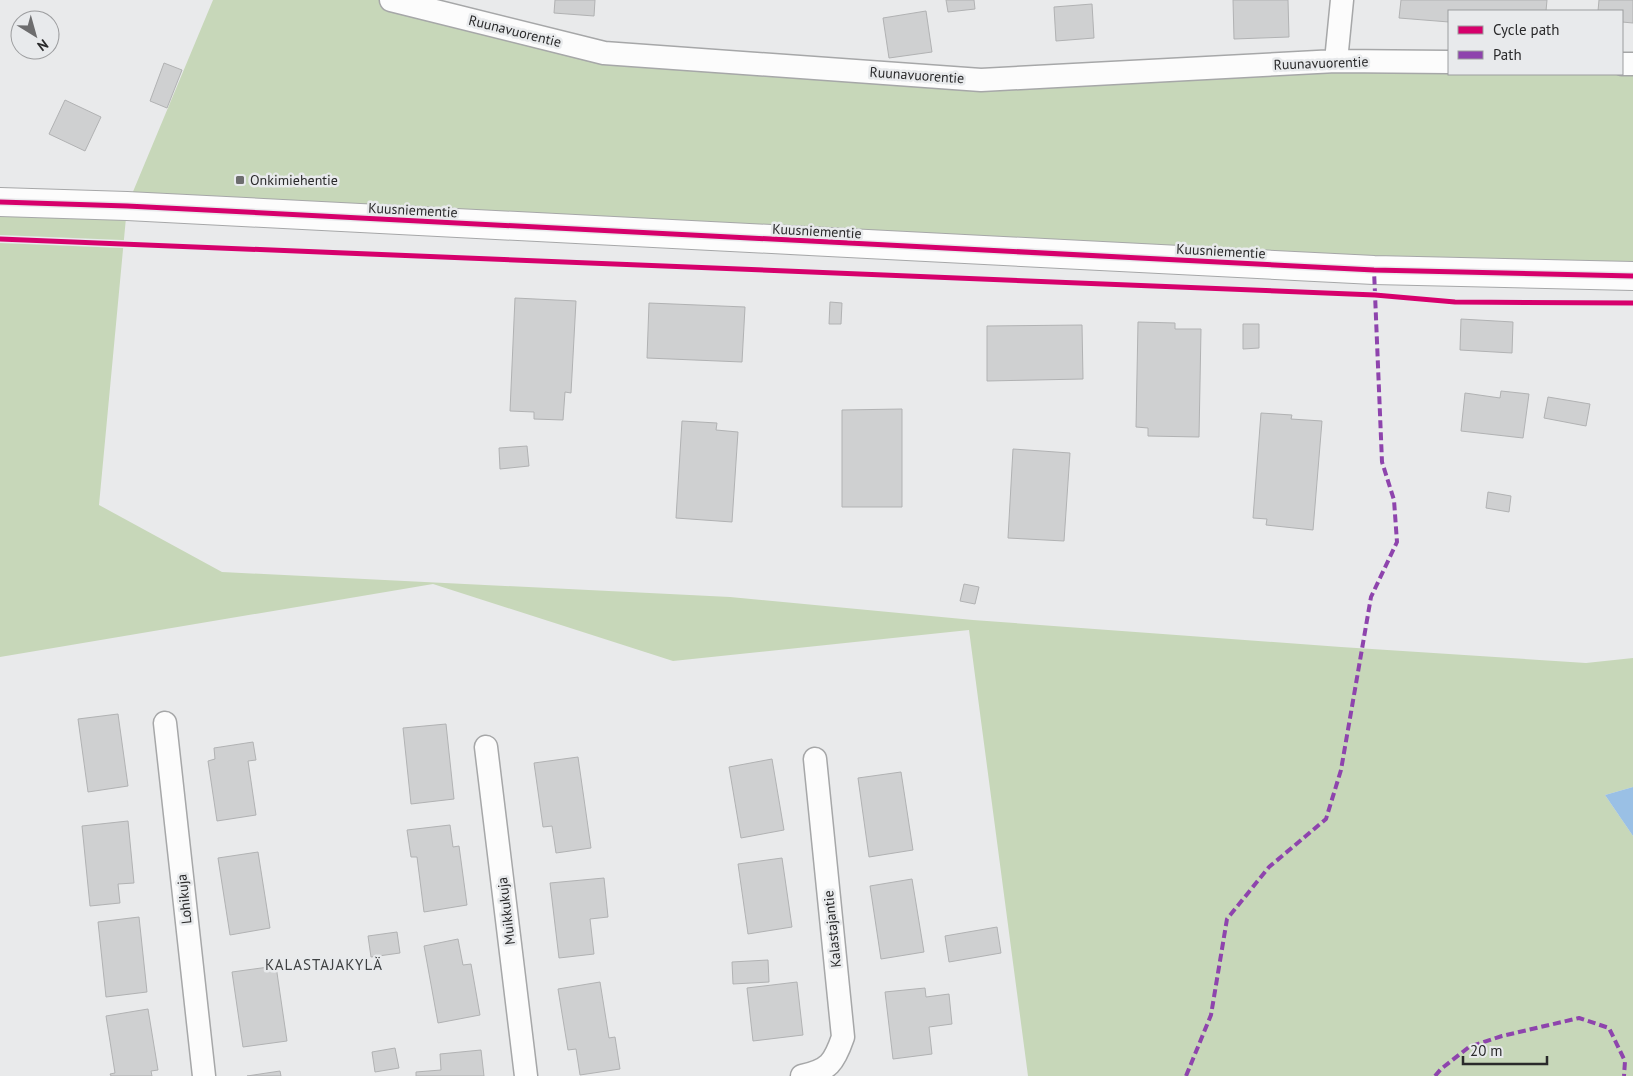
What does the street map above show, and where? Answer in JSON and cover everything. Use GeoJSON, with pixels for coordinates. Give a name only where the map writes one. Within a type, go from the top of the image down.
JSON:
{"type":"FeatureCollection","features":[{"type":"Feature","properties":{"kind":"street","name":"Ruunavuorentie"},"geometry":{"type":"LineString","coordinates":[[390,0],[604,53],[981,80],[1336,61],[1448,62]]}},
{"type":"Feature","properties":{"kind":"street"},"geometry":{"type":"LineString","coordinates":[[1336,61],[1342,0]]}},
{"type":"Feature","properties":{"kind":"street","name":"Kuusniementie"},"geometry":{"type":"LineString","coordinates":[[0,202],[127,206],[1374,270],[1633,276]]}},
{"type":"Feature","properties":{"kind":"street","name":"Lohikuja"},"geometry":{"type":"LineString","coordinates":[[165,723],[204,1076]]}},
{"type":"Feature","properties":{"kind":"street","name":"Muikkukuja"},"geometry":{"type":"LineString","coordinates":[[486,747],[526,1076]]}},
{"type":"Feature","properties":{"kind":"street","name":"Kalastajantie"},"geometry":{"type":"LineString","coordinates":[[802,1076],[818,1072],[835,1059],[843,1038],[815,759]]}},
{"type":"Feature","properties":{"kind":"green space"},"geometry":{"type":"Polygon","coordinates":[[[213,0],[391,0],[604,53],[981,80],[1448,62],[1448,75],[1623,75],[1633,64],[1633,276],[127,207],[99,505],[222,572],[730,597],[973,620],[1586,663],[1633,658],[1633,787],[1605,795],[1633,836],[1633,1076],[1028,1076],[969,630],[673,661],[433,584],[0,657],[0,202],[127,206],[213,0]]]}},
{"type":"Feature","properties":{"kind":"water"},"geometry":{"type":"Polygon","coordinates":[[[1633,787],[1633,836],[1605,795],[1633,787]]]}},
{"type":"Feature","properties":{"kind":"building"},"geometry":{"type":"Polygon","coordinates":[[[555,0],[595,0],[594,16],[554,13],[555,0]]]}},
{"type":"Feature","properties":{"kind":"building"},"geometry":{"type":"Polygon","coordinates":[[[946,0],[974,0],[975,9],[948,12],[946,0]]]}},
{"type":"Feature","properties":{"kind":"building"},"geometry":{"type":"Polygon","coordinates":[[[1233,0],[1288,0],[1289,37],[1234,39],[1233,0]]]}},
{"type":"Feature","properties":{"kind":"building"},"geometry":{"type":"Polygon","coordinates":[[[1401,0],[1547,0],[1546,10],[1448,10],[1448,22],[1399,18],[1401,0]]]}},
{"type":"Feature","properties":{"kind":"building"},"geometry":{"type":"Polygon","coordinates":[[[1599,0],[1633,0],[1633,23],[1623,22],[1623,10],[1598,10],[1599,0]]]}},
{"type":"Feature","properties":{"kind":"building"},"geometry":{"type":"Polygon","coordinates":[[[1092,4],[1094,38],[1056,41],[1054,7],[1092,4]]]}},
{"type":"Feature","properties":{"kind":"building"},"geometry":{"type":"Polygon","coordinates":[[[926,11],[932,52],[889,58],[883,18],[926,11]]]}},
{"type":"Feature","properties":{"kind":"building"},"geometry":{"type":"Polygon","coordinates":[[[164,63],[182,70],[167,108],[150,101],[164,63]]]}},
{"type":"Feature","properties":{"kind":"building"},"geometry":{"type":"Polygon","coordinates":[[[65,100],[101,117],[85,151],[49,134],[65,100]]]}},
{"type":"Feature","properties":{"kind":"building"},"geometry":{"type":"Polygon","coordinates":[[[515,298],[576,301],[571,393],[565,392],[563,420],[534,419],[534,412],[510,411],[515,298]]]}},
{"type":"Feature","properties":{"kind":"building"},"geometry":{"type":"Polygon","coordinates":[[[830,302],[842,303],[841,324],[829,324],[830,302]]]}},
{"type":"Feature","properties":{"kind":"building"},"geometry":{"type":"Polygon","coordinates":[[[649,303],[745,307],[742,362],[647,358],[649,303]]]}},
{"type":"Feature","properties":{"kind":"building"},"geometry":{"type":"Polygon","coordinates":[[[1461,319],[1513,322],[1512,353],[1460,350],[1461,319]]]}},
{"type":"Feature","properties":{"kind":"building"},"geometry":{"type":"Polygon","coordinates":[[[1138,322],[1175,323],[1175,329],[1201,329],[1199,437],[1148,436],[1148,428],[1136,427],[1138,322]]]}},
{"type":"Feature","properties":{"kind":"building"},"geometry":{"type":"Polygon","coordinates":[[[1243,324],[1259,324],[1259,348],[1243,349],[1243,324]]]}},
{"type":"Feature","properties":{"kind":"building"},"geometry":{"type":"Polygon","coordinates":[[[1082,325],[1083,379],[987,381],[987,326],[1082,325]]]}},
{"type":"Feature","properties":{"kind":"building"},"geometry":{"type":"Polygon","coordinates":[[[1501,391],[1529,394],[1523,438],[1461,431],[1465,393],[1500,398],[1501,391]]]}},
{"type":"Feature","properties":{"kind":"building"},"geometry":{"type":"Polygon","coordinates":[[[1548,397],[1590,404],[1586,426],[1544,418],[1548,397]]]}},
{"type":"Feature","properties":{"kind":"building"},"geometry":{"type":"Polygon","coordinates":[[[902,409],[902,507],[842,507],[842,410],[902,409]]]}},
{"type":"Feature","properties":{"kind":"building"},"geometry":{"type":"Polygon","coordinates":[[[1261,413],[1292,415],[1291,419],[1322,421],[1313,530],[1266,525],[1267,519],[1253,518],[1261,413]]]}},
{"type":"Feature","properties":{"kind":"building"},"geometry":{"type":"Polygon","coordinates":[[[682,421],[717,423],[716,430],[738,432],[732,522],[676,518],[682,421]]]}},
{"type":"Feature","properties":{"kind":"building"},"geometry":{"type":"Polygon","coordinates":[[[527,446],[529,466],[500,469],[499,448],[527,446]]]}},
{"type":"Feature","properties":{"kind":"building"},"geometry":{"type":"Polygon","coordinates":[[[1013,449],[1070,453],[1064,541],[1008,538],[1013,449]]]}},
{"type":"Feature","properties":{"kind":"building"},"geometry":{"type":"Polygon","coordinates":[[[1488,492],[1511,496],[1509,512],[1486,508],[1488,492]]]}},
{"type":"Feature","properties":{"kind":"building"},"geometry":{"type":"Polygon","coordinates":[[[964,584],[979,587],[975,604],[960,601],[964,584]]]}},
{"type":"Feature","properties":{"kind":"building"},"geometry":{"type":"Polygon","coordinates":[[[118,714],[128,786],[88,792],[78,719],[118,714]]]}},
{"type":"Feature","properties":{"kind":"building"},"geometry":{"type":"Polygon","coordinates":[[[446,724],[454,799],[411,804],[403,728],[446,724]]]}},
{"type":"Feature","properties":{"kind":"building"},"geometry":{"type":"Polygon","coordinates":[[[253,742],[256,760],[248,761],[256,815],[217,821],[208,761],[215,759],[214,748],[253,742]]]}},
{"type":"Feature","properties":{"kind":"building"},"geometry":{"type":"Polygon","coordinates":[[[578,757],[591,848],[556,853],[552,826],[543,827],[534,763],[578,757]]]}},
{"type":"Feature","properties":{"kind":"building"},"geometry":{"type":"Polygon","coordinates":[[[772,759],[784,830],[741,838],[729,767],[772,759]]]}},
{"type":"Feature","properties":{"kind":"building"},"geometry":{"type":"Polygon","coordinates":[[[901,772],[913,850],[869,857],[858,778],[901,772]]]}},
{"type":"Feature","properties":{"kind":"building"},"geometry":{"type":"Polygon","coordinates":[[[128,821],[134,883],[118,884],[120,903],[90,906],[82,826],[128,821]]]}},
{"type":"Feature","properties":{"kind":"building"},"geometry":{"type":"Polygon","coordinates":[[[450,825],[453,847],[459,846],[467,905],[424,912],[417,857],[411,857],[407,830],[450,825]]]}},
{"type":"Feature","properties":{"kind":"building"},"geometry":{"type":"Polygon","coordinates":[[[258,852],[270,928],[230,935],[218,858],[258,852]]]}},
{"type":"Feature","properties":{"kind":"building"},"geometry":{"type":"Polygon","coordinates":[[[782,858],[792,927],[748,934],[738,864],[782,858]]]}},
{"type":"Feature","properties":{"kind":"building"},"geometry":{"type":"Polygon","coordinates":[[[604,878],[608,917],[590,919],[594,954],[559,958],[550,883],[604,878]]]}},
{"type":"Feature","properties":{"kind":"building"},"geometry":{"type":"Polygon","coordinates":[[[912,879],[924,952],[881,959],[870,886],[912,879]]]}},
{"type":"Feature","properties":{"kind":"building"},"geometry":{"type":"Polygon","coordinates":[[[139,917],[147,992],[106,997],[98,922],[139,917]]]}},
{"type":"Feature","properties":{"kind":"building"},"geometry":{"type":"Polygon","coordinates":[[[997,927],[1001,953],[949,962],[945,936],[997,927]]]}},
{"type":"Feature","properties":{"kind":"building"},"geometry":{"type":"Polygon","coordinates":[[[397,932],[400,953],[371,957],[368,936],[397,932]]]}},
{"type":"Feature","properties":{"kind":"building"},"geometry":{"type":"Polygon","coordinates":[[[458,939],[463,965],[471,964],[480,1015],[438,1023],[424,946],[458,939]]]}},
{"type":"Feature","properties":{"kind":"building"},"geometry":{"type":"Polygon","coordinates":[[[768,960],[769,982],[733,984],[732,962],[768,960]]]}},
{"type":"Feature","properties":{"kind":"building"},"geometry":{"type":"Polygon","coordinates":[[[276,966],[287,1041],[243,1047],[232,972],[276,966]]]}},
{"type":"Feature","properties":{"kind":"building"},"geometry":{"type":"Polygon","coordinates":[[[600,982],[609,1038],[615,1037],[620,1069],[580,1075],[576,1049],[568,1050],[558,989],[600,982]]]}},
{"type":"Feature","properties":{"kind":"building"},"geometry":{"type":"Polygon","coordinates":[[[797,982],[803,1035],[753,1041],[747,988],[797,982]]]}},
{"type":"Feature","properties":{"kind":"building"},"geometry":{"type":"Polygon","coordinates":[[[925,988],[926,997],[949,994],[952,1024],[929,1027],[932,1054],[893,1059],[885,992],[925,988]]]}},
{"type":"Feature","properties":{"kind":"building"},"geometry":{"type":"Polygon","coordinates":[[[148,1009],[158,1070],[151,1071],[152,1076],[111,1076],[110,1074],[115,1073],[106,1016],[148,1009]]]}},
{"type":"Feature","properties":{"kind":"building"},"geometry":{"type":"Polygon","coordinates":[[[395,1048],[399,1068],[375,1072],[372,1052],[395,1048]]]}},
{"type":"Feature","properties":{"kind":"building"},"geometry":{"type":"Polygon","coordinates":[[[481,1050],[484,1076],[416,1076],[416,1072],[441,1070],[440,1054],[481,1050]]]}},
{"type":"Feature","properties":{"kind":"building"},"geometry":{"type":"Polygon","coordinates":[[[280,1071],[281,1076],[247,1076],[280,1071]]]}},
{"type":"Feature","properties":{"kind":"marked path"},"geometry":{"type":"LineString","coordinates":[[1186,1076],[1211,1015],[1227,919],[1269,867],[1326,819],[1341,770],[1371,597],[1397,542],[1394,500],[1382,462],[1374,270]]}},
{"type":"Feature","properties":{"kind":"marked path"},"geometry":{"type":"LineString","coordinates":[[1435,1076],[1469,1047],[1502,1036],[1579,1018],[1609,1028],[1625,1061],[1624,1076]]}},
{"type":"Feature","properties":{"kind":"cycle path"},"geometry":{"type":"LineString","coordinates":[[0,202],[127,206],[1374,270],[1633,276]]}},
{"type":"Feature","properties":{"kind":"cycle path"},"geometry":{"type":"LineString","coordinates":[[0,239],[1375,295],[1455,302],[1633,303]]}},
{"type":"Feature","properties":{"kind":"place","name":"Onkimiehentie"},"geometry":{"type":"Point","coordinates":[240,180]}},
{"type":"Feature","properties":{"kind":"district","name":"KALASTAJAKYLÄ"},"geometry":{"type":"Point","coordinates":[324,964]}}]}
